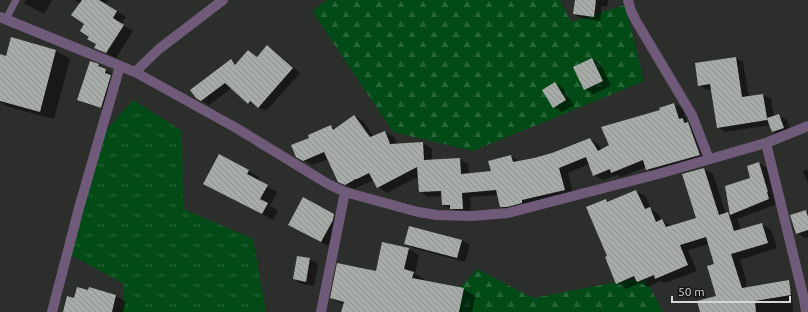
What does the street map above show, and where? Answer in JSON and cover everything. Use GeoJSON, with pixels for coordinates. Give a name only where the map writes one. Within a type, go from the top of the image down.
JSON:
{"type":"FeatureCollection","features":[{"type":"Feature","properties":{"kind":"street"},"geometry":{"type":"LineString","coordinates":[[135,72],[159,49],[222,0]]}},
{"type":"Feature","properties":{"kind":"street"},"geometry":{"type":"LineString","coordinates":[[628,0],[636,21],[692,115],[709,159]]}},
{"type":"Feature","properties":{"kind":"street"},"geometry":{"type":"LineString","coordinates":[[3,18],[135,72],[238,129],[328,184],[346,192],[418,212],[437,215],[472,216],[508,213],[658,174],[766,143],[808,126]]}},
{"type":"Feature","properties":{"kind":"street"},"geometry":{"type":"LineString","coordinates":[[52,312],[120,66]]}},
{"type":"Feature","properties":{"kind":"street"},"geometry":{"type":"LineString","coordinates":[[766,143],[806,312]]}},
{"type":"Feature","properties":{"kind":"street"},"geometry":{"type":"LineString","coordinates":[[321,312],[346,192]]}},
{"type":"Feature","properties":{"kind":"lane"},"geometry":{"type":"LineString","coordinates":[[3,18],[16,0]]}},
{"type":"Feature","properties":{"kind":"green space"},"geometry":{"type":"Polygon","coordinates":[[[327,0],[560,0],[571,22],[625,5],[644,81],[473,151],[393,132],[312,11],[327,0]]]}},
{"type":"Feature","properties":{"kind":"green space"},"geometry":{"type":"Polygon","coordinates":[[[133,100],[182,131],[183,209],[253,239],[266,312],[122,312],[124,284],[71,255],[100,137],[133,100]]]}},
{"type":"Feature","properties":{"kind":"green space"},"geometry":{"type":"Polygon","coordinates":[[[477,269],[533,298],[644,277],[663,312],[438,312],[477,269]]]}},
{"type":"Feature","properties":{"kind":"building"},"geometry":{"type":"Polygon","coordinates":[[[82,0],[99,0],[117,11],[113,18],[124,25],[106,53],[94,48],[96,44],[87,39],[89,37],[80,31],[84,24],[71,15],[82,0]]]}},
{"type":"Feature","properties":{"kind":"building"},"geometry":{"type":"Polygon","coordinates":[[[575,0],[596,0],[594,17],[573,14],[575,0]]]}},
{"type":"Feature","properties":{"kind":"building"},"geometry":{"type":"Polygon","coordinates":[[[11,37],[56,50],[40,112],[0,101],[0,54],[6,56],[11,37]]]}},
{"type":"Feature","properties":{"kind":"building"},"geometry":{"type":"Polygon","coordinates":[[[267,45],[293,68],[258,108],[250,101],[248,104],[225,83],[201,101],[196,98],[190,90],[231,59],[235,65],[248,50],[257,57],[267,45]]]}},
{"type":"Feature","properties":{"kind":"building"},"geometry":{"type":"Polygon","coordinates":[[[736,57],[742,97],[763,94],[767,118],[779,114],[784,128],[772,132],[767,119],[717,128],[710,84],[698,86],[695,63],[736,57]]]}},
{"type":"Feature","properties":{"kind":"building"},"geometry":{"type":"Polygon","coordinates":[[[592,58],[603,81],[584,90],[573,67],[592,58]]]}},
{"type":"Feature","properties":{"kind":"building"},"geometry":{"type":"Polygon","coordinates":[[[90,61],[99,64],[98,66],[106,69],[105,73],[111,75],[101,108],[77,100],[90,61]]]}},
{"type":"Feature","properties":{"kind":"building"},"geometry":{"type":"Polygon","coordinates":[[[555,82],[566,100],[553,108],[542,90],[555,82]]]}},
{"type":"Feature","properties":{"kind":"building"},"geometry":{"type":"Polygon","coordinates":[[[674,103],[679,119],[683,118],[684,123],[688,122],[700,155],[646,170],[643,160],[611,173],[610,169],[593,176],[586,157],[559,168],[565,190],[522,200],[522,203],[507,207],[500,207],[496,190],[462,193],[463,209],[450,209],[450,205],[442,205],[441,191],[419,192],[417,167],[377,188],[369,173],[345,185],[338,182],[324,152],[303,161],[296,157],[291,145],[309,138],[308,135],[331,125],[333,130],[354,115],[370,137],[385,131],[390,144],[423,142],[424,160],[460,158],[461,174],[491,171],[488,161],[511,155],[513,162],[534,158],[552,153],[590,138],[598,151],[609,145],[601,127],[660,110],[659,108],[674,103]]]}},
{"type":"Feature","properties":{"kind":"building"},"geometry":{"type":"Polygon","coordinates":[[[219,154],[249,170],[247,174],[268,185],[260,199],[268,203],[262,214],[203,184],[219,154]]]}},
{"type":"Feature","properties":{"kind":"building"},"geometry":{"type":"Polygon","coordinates":[[[759,162],[769,199],[730,215],[725,186],[750,178],[747,166],[759,162]]]}},
{"type":"Feature","properties":{"kind":"building"},"geometry":{"type":"Polygon","coordinates":[[[704,168],[719,215],[728,212],[734,231],[762,223],[768,243],[731,254],[742,288],[789,280],[791,295],[755,301],[756,312],[700,312],[697,301],[716,296],[707,266],[714,264],[706,237],[680,245],[688,265],[655,279],[654,275],[637,282],[634,276],[616,284],[605,257],[607,256],[586,207],[606,199],[607,202],[636,190],[645,209],[650,207],[656,222],[662,219],[666,227],[696,218],[682,174],[704,168]]]}},
{"type":"Feature","properties":{"kind":"building"},"geometry":{"type":"Polygon","coordinates":[[[303,197],[334,214],[333,220],[321,242],[288,225],[303,197]]]}},
{"type":"Feature","properties":{"kind":"building"},"geometry":{"type":"Polygon","coordinates":[[[806,210],[808,217],[808,230],[796,234],[790,215],[806,210]]]}},
{"type":"Feature","properties":{"kind":"building"},"geometry":{"type":"Polygon","coordinates":[[[409,226],[462,240],[457,258],[404,244],[409,226]]]}},
{"type":"Feature","properties":{"kind":"building"},"geometry":{"type":"Polygon","coordinates":[[[382,242],[409,248],[404,269],[414,272],[412,278],[464,288],[459,312],[341,312],[344,302],[330,298],[337,263],[376,271],[382,242]]]}},
{"type":"Feature","properties":{"kind":"building"},"geometry":{"type":"Polygon","coordinates":[[[297,256],[310,258],[306,282],[293,279],[297,256]]]}},
{"type":"Feature","properties":{"kind":"building"},"geometry":{"type":"Polygon","coordinates":[[[77,287],[88,290],[89,287],[116,295],[112,312],[63,312],[67,296],[74,298],[77,287]]]}}]}
